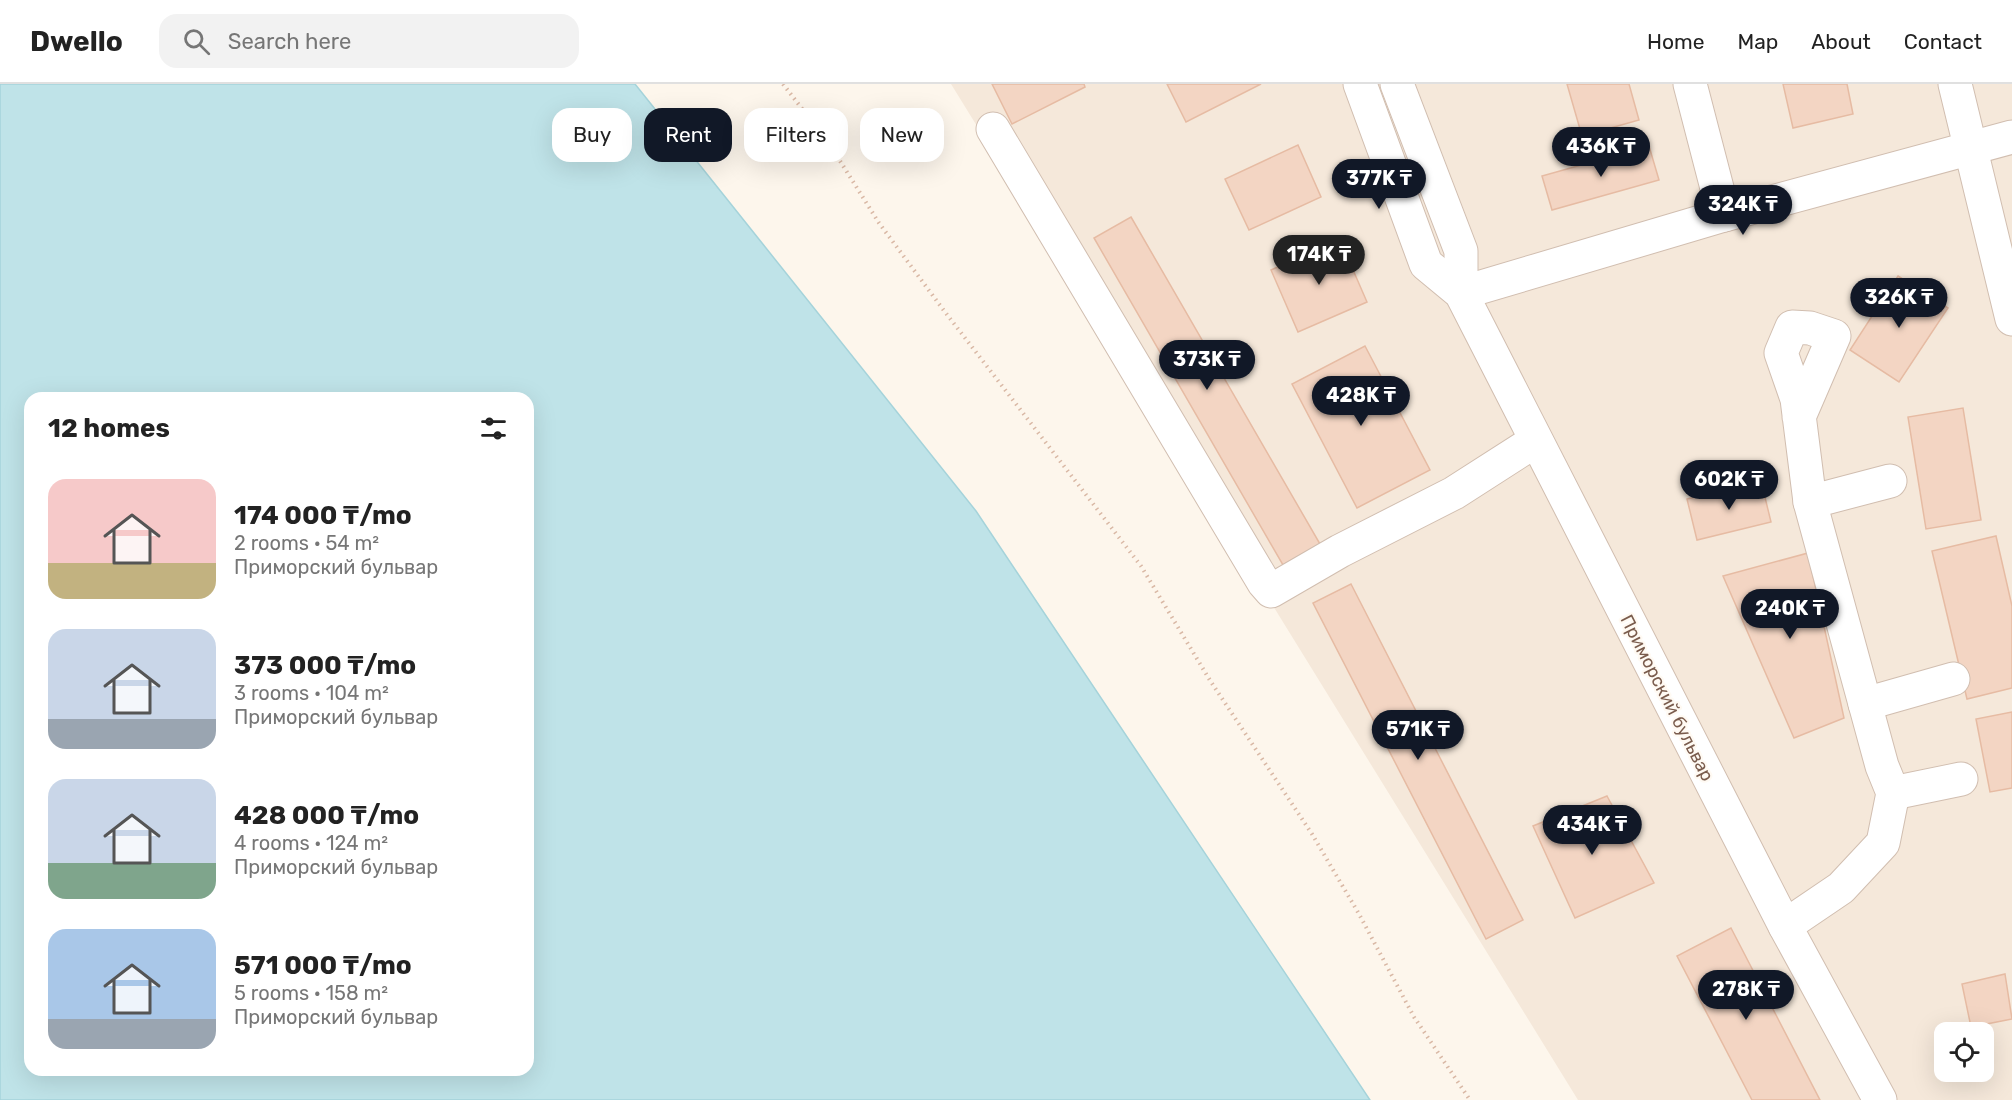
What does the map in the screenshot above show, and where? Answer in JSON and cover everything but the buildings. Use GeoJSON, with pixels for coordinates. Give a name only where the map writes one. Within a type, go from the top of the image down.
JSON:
{"type":"FeatureCollection","features":[{"type":"Feature","properties":{"kind":"street","name":"Приморский бульвар"},"geometry":{"type":"LineString","coordinates":[[1360,84],[1426,264],[1461,292],[1535,441],[1785,926],[1880,1100]]}},
{"type":"Feature","properties":{"kind":"street","name":"Приморский бульвар"},"geometry":{"type":"LineString","coordinates":[[1397,84],[1461,251],[1461,292]]}},
{"type":"Feature","properties":{"kind":"street"},"geometry":{"type":"LineString","coordinates":[[1690,84],[1724,215]]}},
{"type":"Feature","properties":{"kind":"street"},"geometry":{"type":"LineString","coordinates":[[1955,84],[2012,319]]}},
{"type":"Feature","properties":{"kind":"street"},"geometry":{"type":"LineString","coordinates":[[993,129],[1264,583],[1271,591],[1340,550],[1454,493],[1535,441]]}},
{"type":"Feature","properties":{"kind":"street"},"geometry":{"type":"LineString","coordinates":[[1461,292],[1724,215],[2012,137]]}},
{"type":"Feature","properties":{"kind":"street"},"geometry":{"type":"LineString","coordinates":[[1785,926],[1840,888],[1883,843],[1893,793],[1882,766],[1810,502],[1799,417]]}},
{"type":"Feature","properties":{"kind":"street"},"geometry":{"type":"LineString","coordinates":[[1810,502],[1890,481]]}},
{"type":"Feature","properties":{"kind":"street"},"geometry":{"type":"LineString","coordinates":[[1866,704],[1953,679]]}},
{"type":"Feature","properties":{"kind":"street"},"geometry":{"type":"LineString","coordinates":[[1893,793],[1961,779]]}},
{"type":"Feature","properties":{"kind":"path"},"geometry":{"type":"LineString","coordinates":[[783,84],[830,144],[879,223],[945,312],[1141,566],[1211,682],[1312,834],[1359,914],[1414,1017],[1470,1100]]}},
{"type":"Feature","properties":{"kind":"shaded area"},"geometry":{"type":"Polygon","coordinates":[[[951,84],[2012,84],[2012,1100],[1578,1100],[951,84]]]}},
{"type":"Feature","properties":{"kind":"water"},"geometry":{"type":"Polygon","coordinates":[[[0,84],[635,84],[654,108],[644,108],[644,162],[697,162],[976,511],[1370,1100],[0,1100],[0,84]]]}}]}
